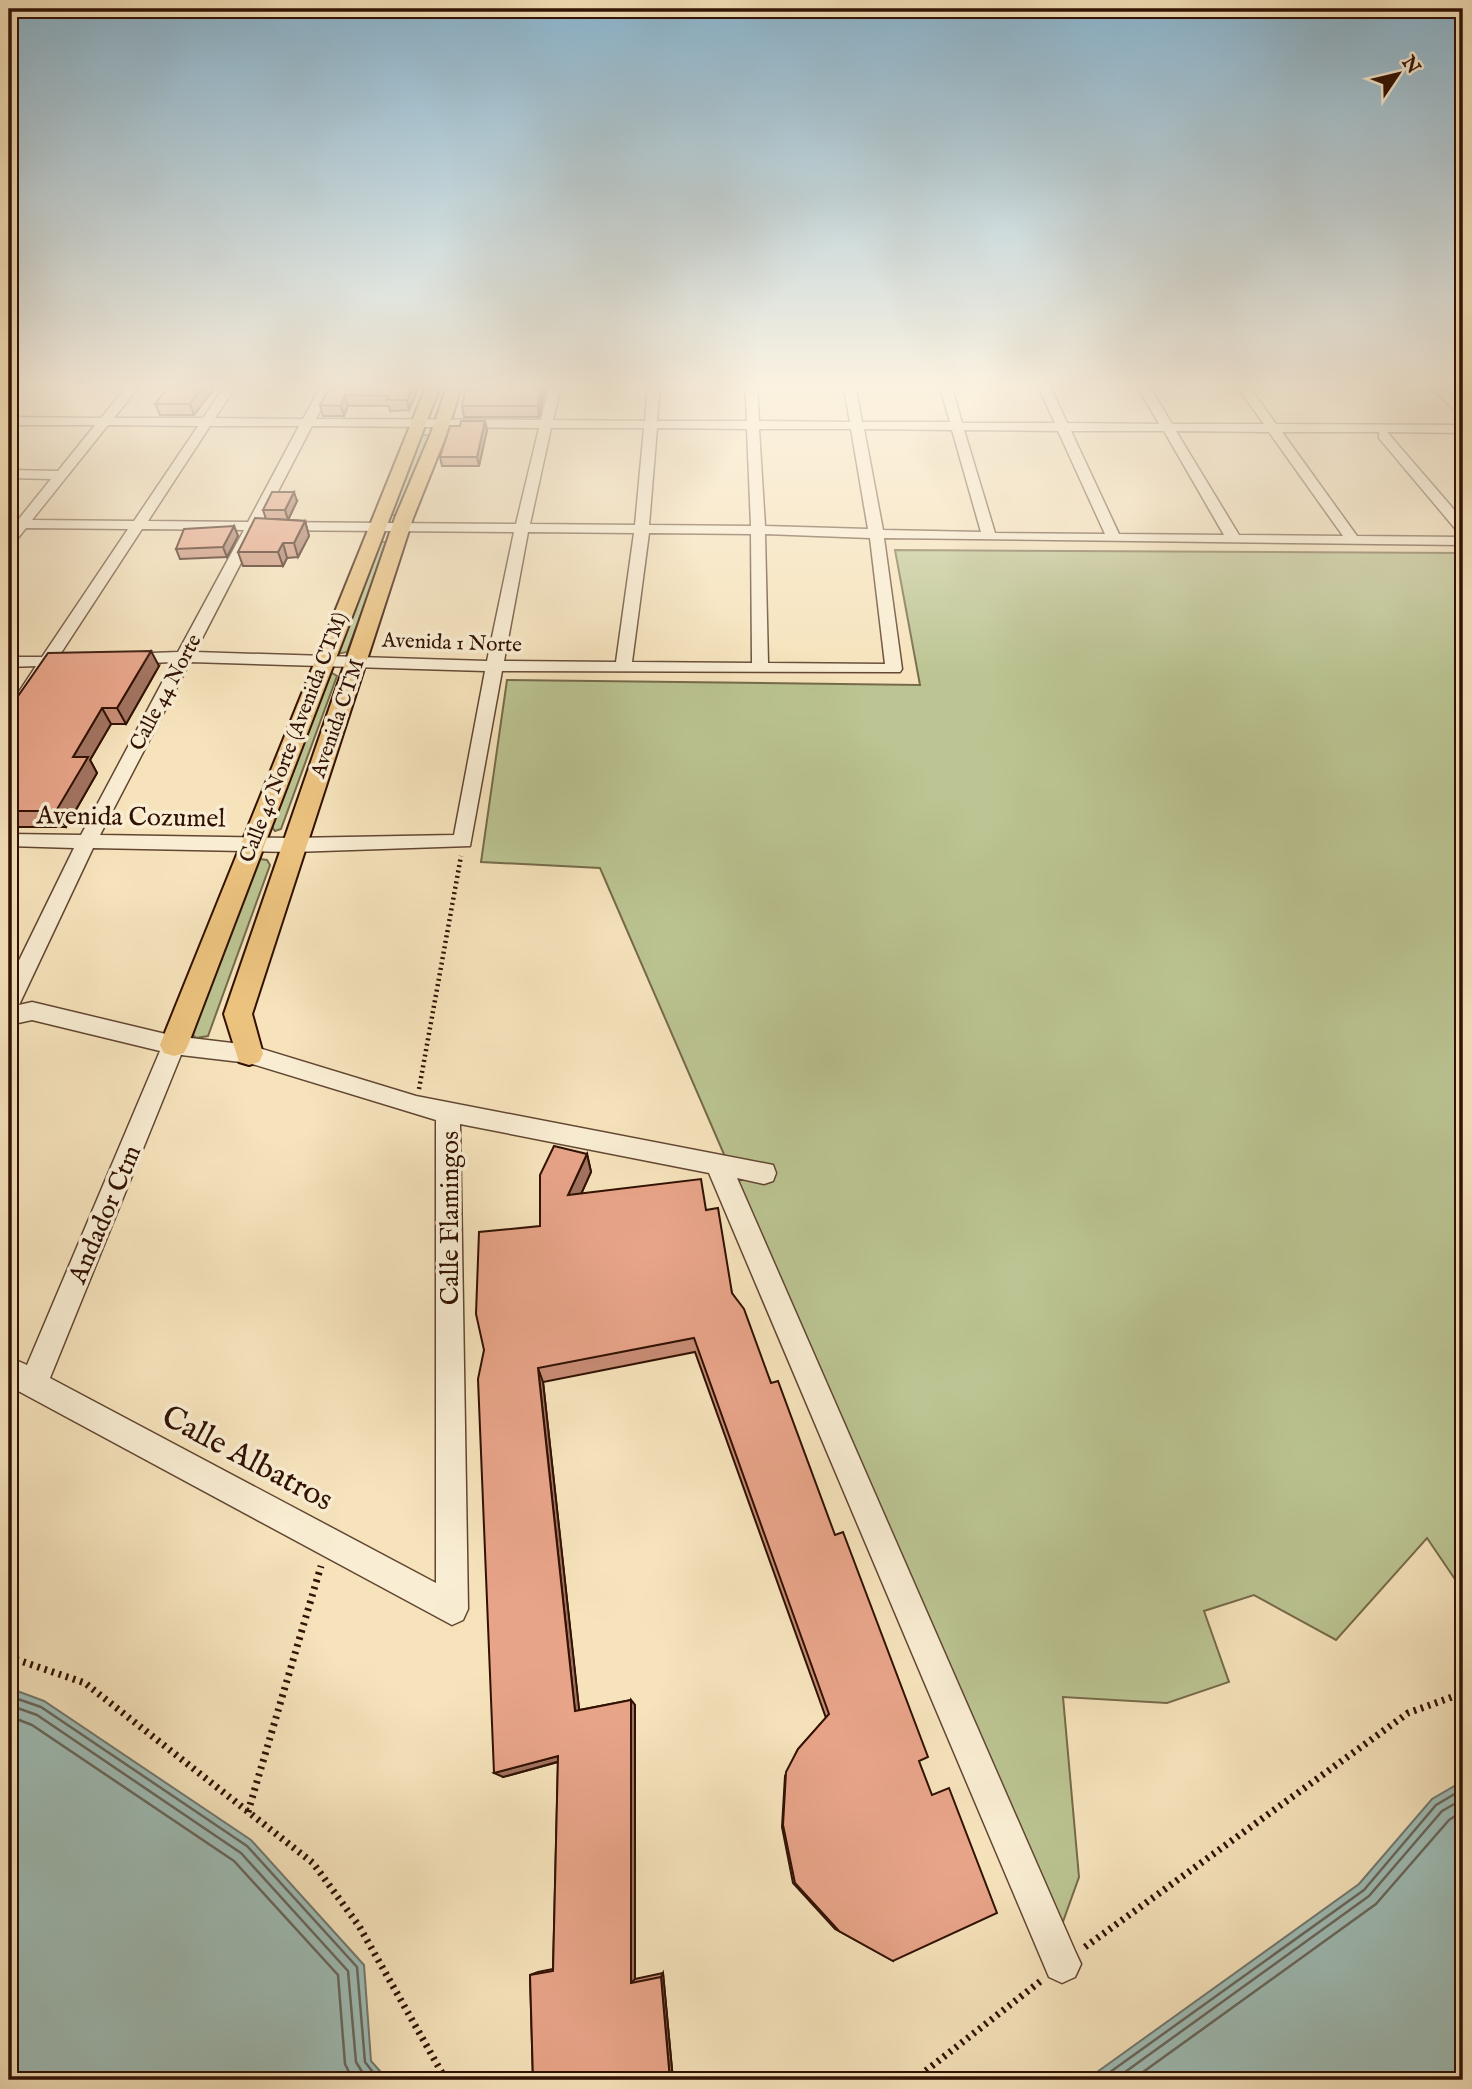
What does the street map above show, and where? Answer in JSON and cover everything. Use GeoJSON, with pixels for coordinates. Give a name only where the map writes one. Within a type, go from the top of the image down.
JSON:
{"type":"FeatureCollection","features":[{"type":"Feature","properties":{"kind":"main road","name":"Calle 46 Norte (Avenida CTM)"},"geometry":{"type":"LineString","coordinates":[[174,1045],[324,659],[391,523],[402,481]]}},
{"type":"Feature","properties":{"kind":"main road","name":"Avenida CTM"},"geometry":{"type":"LineString","coordinates":[[249,1054],[238,1014],[293,845],[358,660],[391,523],[413,481]]}},
{"type":"Feature","properties":{"kind":"street"},"geometry":{"type":"LineString","coordinates":[[9,540],[15,524],[55,481]]}},
{"type":"Feature","properties":{"kind":"street"},"geometry":{"type":"LineString","coordinates":[[9,719],[167,481]]}},
{"type":"Feature","properties":{"kind":"street","name":"Calle 44 Norte"},"geometry":{"type":"LineString","coordinates":[[9,1003],[86,843],[276,481]]}},
{"type":"Feature","properties":{"kind":"street"},"geometry":{"type":"LineString","coordinates":[[463,842],[494,666],[533,481]]}},
{"type":"Feature","properties":{"kind":"street"},"geometry":{"type":"LineString","coordinates":[[624,667],[646,481]]}},
{"type":"Feature","properties":{"kind":"street"},"geometry":{"type":"LineString","coordinates":[[756,481],[760,668]]}},
{"type":"Feature","properties":{"kind":"street"},"geometry":{"type":"LineString","coordinates":[[867,481],[894,669]]}},
{"type":"Feature","properties":{"kind":"street"},"geometry":{"type":"LineString","coordinates":[[974,481],[989,537]]}},
{"type":"Feature","properties":{"kind":"street"},"geometry":{"type":"LineString","coordinates":[[1088,481],[1114,538]]}},
{"type":"Feature","properties":{"kind":"street"},"geometry":{"type":"LineString","coordinates":[[1200,481],[1234,539]]}},
{"type":"Feature","properties":{"kind":"street"},"geometry":{"type":"LineString","coordinates":[[1311,481],[1353,540]]}},
{"type":"Feature","properties":{"kind":"street"},"geometry":{"type":"LineString","coordinates":[[1423,481],[1463,529]]}},
{"type":"Feature","properties":{"kind":"street"},"geometry":{"type":"LineString","coordinates":[[15,524],[252,526],[391,523],[523,528],[876,532],[989,537],[1463,541]]}},
{"type":"Feature","properties":{"kind":"street","name":"Avenida 1 Norte"},"geometry":{"type":"LineString","coordinates":[[114,659],[183,657],[494,666],[894,669]]}},
{"type":"Feature","properties":{"kind":"street"},"geometry":{"type":"LineString","coordinates":[[9,662],[86,660]]}},
{"type":"Feature","properties":{"kind":"street","name":"Avenida Cozumel"},"geometry":{"type":"LineString","coordinates":[[9,840],[293,845],[463,842]]}},
{"type":"Feature","properties":{"kind":"street","name":"Calle Flamingos"},"geometry":{"type":"LineString","coordinates":[[9,1016],[32,1011],[174,1045],[249,1054],[416,1106],[448,1112],[452,1609]]}},
{"type":"Feature","properties":{"kind":"street","name":"Andador Ctm"},"geometry":{"type":"LineString","coordinates":[[21,1378],[174,1045]]}},
{"type":"Feature","properties":{"kind":"street"},"geometry":{"type":"LineString","coordinates":[[448,1112],[764,1173]]}},
{"type":"Feature","properties":{"kind":"street"},"geometry":{"type":"LineString","coordinates":[[718,1164],[1062,1964]]}},
{"type":"Feature","properties":{"kind":"street","name":"Calle Albatros"},"geometry":{"type":"LineString","coordinates":[[21,1378],[452,1609]]}},
{"type":"Feature","properties":{"kind":"path"},"geometry":{"type":"LineString","coordinates":[[416,1106],[463,842]]}},
{"type":"Feature","properties":{"kind":"path"},"geometry":{"type":"LineString","coordinates":[[248,1812],[328,1542]]}},
{"type":"Feature","properties":{"kind":"path"},"geometry":{"type":"LineString","coordinates":[[9,1657],[85,1683],[313,1863],[359,1926],[428,2053],[446,2080]]}},
{"type":"Feature","properties":{"kind":"path"},"geometry":{"type":"LineString","coordinates":[[914,2080],[1062,1964],[1408,1713],[1463,1693]]}},
{"type":"Feature","properties":{"kind":"green space"},"geometry":{"type":"Polygon","coordinates":[[[404,481],[411,481],[397,515],[391,515],[404,481]]]}},
{"type":"Feature","properties":{"kind":"green space"},"geometry":{"type":"Polygon","coordinates":[[[378,542],[388,542],[347,652],[337,654],[378,542]]]}},
{"type":"Feature","properties":{"kind":"green space"},"geometry":{"type":"Polygon","coordinates":[[[895,550],[1463,553],[1463,1591],[1427,1538],[1336,1640],[1254,1595],[1204,1611],[1229,1682],[1167,1703],[1063,1697],[1079,1877],[1060,1930],[600,868],[481,862],[507,680],[920,685],[895,550]]]}},
{"type":"Feature","properties":{"kind":"green space"},"geometry":{"type":"Polygon","coordinates":[[[332,673],[337,676],[281,829],[275,831],[272,827],[327,676],[332,673]]]}},
{"type":"Feature","properties":{"kind":"green space"},"geometry":{"type":"Polygon","coordinates":[[[260,859],[267,860],[270,865],[208,1036],[196,1038],[192,1034],[254,863],[260,859]]]}},
{"type":"Feature","properties":{"kind":"water"},"geometry":{"type":"Polygon","coordinates":[[[9,1688],[44,1701],[251,1840],[364,1965],[371,2061],[388,2080],[9,2080],[9,1688]]]}},
{"type":"Feature","properties":{"kind":"water"},"geometry":{"type":"Polygon","coordinates":[[[1463,1781],[1463,2080],[1086,2080],[1359,1884],[1432,1799],[1463,1781]]]}},
{"type":"Feature","properties":{"kind":"building"},"geometry":{"type":"Polygon","coordinates":[[[272,492],[294,492],[285,510],[263,510],[272,492]]]}},
{"type":"Feature","properties":{"kind":"building"},"geometry":{"type":"Polygon","coordinates":[[[255,518],[305,521],[294,543],[283,543],[278,552],[238,552],[255,518]]]}},
{"type":"Feature","properties":{"kind":"building"},"geometry":{"type":"Polygon","coordinates":[[[234,526],[223,547],[176,549],[184,529],[234,526]]]}},
{"type":"Feature","properties":{"kind":"building"},"geometry":{"type":"Polygon","coordinates":[[[151,651],[117,708],[102,708],[73,757],[88,757],[56,811],[9,811],[9,709],[48,653],[151,651]]]}},
{"type":"Feature","properties":{"kind":"building"},"geometry":{"type":"Polygon","coordinates":[[[554,1146],[587,1154],[568,1195],[701,1179],[706,1210],[718,1208],[732,1293],[744,1309],[771,1383],[778,1381],[835,1535],[843,1532],[928,1757],[919,1761],[932,1795],[949,1788],[997,1913],[893,1961],[839,1931],[795,1883],[783,1825],[786,1772],[798,1749],[829,1714],[694,1338],[538,1368],[575,1711],[631,1700],[631,1983],[661,1977],[670,2080],[533,2080],[530,1975],[553,1971],[558,1756],[494,1773],[478,1379],[484,1350],[476,1314],[479,1232],[540,1226],[540,1175],[554,1146]]]}}]}
